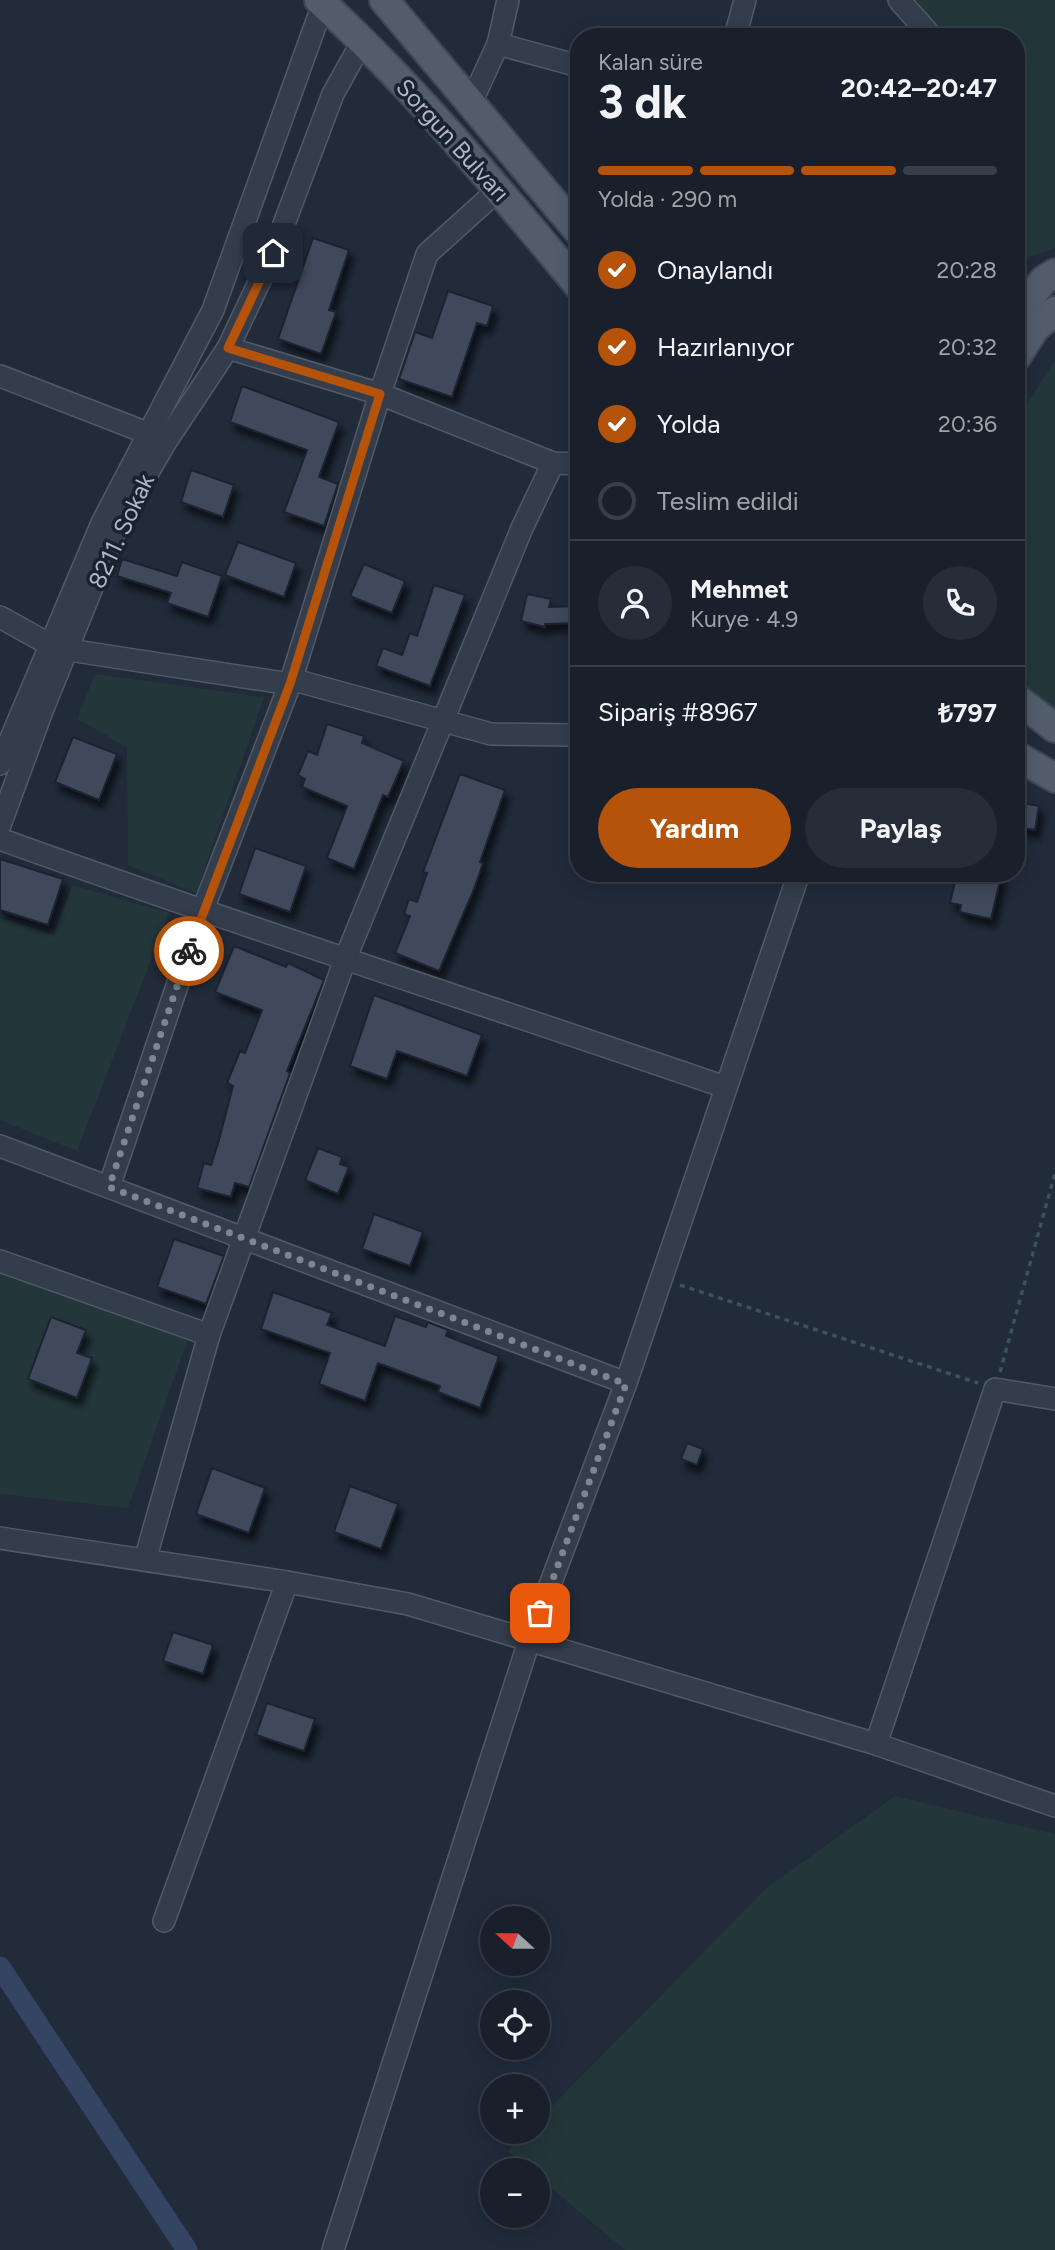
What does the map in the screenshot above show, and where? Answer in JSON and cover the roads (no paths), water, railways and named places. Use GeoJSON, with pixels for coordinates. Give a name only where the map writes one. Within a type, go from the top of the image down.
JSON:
{"type":"FeatureCollection","features":[{"type":"Feature","properties":{"kind":"main road"},"geometry":{"type":"LineString","coordinates":[[363,40],[379,0]]}},
{"type":"Feature","properties":{"kind":"main road","name":"Sorgun Bulvarı"},"geometry":{"type":"LineString","coordinates":[[384,0],[570,222]]}},
{"type":"Feature","properties":{"kind":"main road","name":"Sorgun Bulvarı"},"geometry":{"type":"LineString","coordinates":[[323,1],[363,40],[498,190],[570,275]]}},
{"type":"Feature","properties":{"kind":"main road"},"geometry":{"type":"LineString","coordinates":[[1025,303],[1044,280],[1055,273]]}},
{"type":"Feature","properties":{"kind":"main road"},"geometry":{"type":"LineString","coordinates":[[1025,344],[1035,328],[1055,311]]}},
{"type":"Feature","properties":{"kind":"main road"},"geometry":{"type":"LineString","coordinates":[[1025,705],[1055,728]]}},
{"type":"Feature","properties":{"kind":"main road"},"geometry":{"type":"LineString","coordinates":[[1025,761],[1055,778]]}},
{"type":"Feature","properties":{"kind":"street"},"geometry":{"type":"LineString","coordinates":[[470,105],[498,44],[508,0]]}},
{"type":"Feature","properties":{"kind":"street"},"geometry":{"type":"LineString","coordinates":[[737,28],[745,0]]}},
{"type":"Feature","properties":{"kind":"street"},"geometry":{"type":"LineString","coordinates":[[899,0],[924,28]]}},
{"type":"Feature","properties":{"kind":"street"},"geometry":{"type":"LineString","coordinates":[[0,764],[60,648],[102,523],[213,310],[323,1]]}},
{"type":"Feature","properties":{"kind":"street","name":"8211. Sokak"},"geometry":{"type":"LineString","coordinates":[[0,825],[60,648],[117,526],[165,443],[228,348],[273,253],[333,94],[363,40]]}},
{"type":"Feature","properties":{"kind":"street"},"geometry":{"type":"LineString","coordinates":[[498,44],[570,64]]}},
{"type":"Feature","properties":{"kind":"street"},"geometry":{"type":"LineString","coordinates":[[109,1187],[202,912],[290,684],[380,394],[427,254],[498,190]]}},
{"type":"Feature","properties":{"kind":"street"},"geometry":{"type":"LineString","coordinates":[[228,348],[380,394],[553,463],[570,464]]}},
{"type":"Feature","properties":{"kind":"street"},"geometry":{"type":"LineString","coordinates":[[0,376],[147,433]]}},
{"type":"Feature","properties":{"kind":"street"},"geometry":{"type":"LineString","coordinates":[[145,1560],[209,1335],[346,957],[522,527],[553,463]]}},
{"type":"Feature","properties":{"kind":"street"},"geometry":{"type":"LineString","coordinates":[[0,617],[60,648],[290,684],[298,681],[491,734],[570,735]]}},
{"type":"Feature","properties":{"kind":"street"},"geometry":{"type":"LineString","coordinates":[[0,839],[202,912],[346,957],[725,1087]]}},
{"type":"Feature","properties":{"kind":"street"},"geometry":{"type":"LineString","coordinates":[[333,2250],[530,1638],[626,1384],[796,882]]}},
{"type":"Feature","properties":{"kind":"street"},"geometry":{"type":"LineString","coordinates":[[0,1146],[626,1384]]}},
{"type":"Feature","properties":{"kind":"street"},"geometry":{"type":"LineString","coordinates":[[0,1261],[209,1335]]}},
{"type":"Feature","properties":{"kind":"street"},"geometry":{"type":"LineString","coordinates":[[876,1744],[995,1389],[1055,1399]]}},
{"type":"Feature","properties":{"kind":"street"},"geometry":{"type":"LineString","coordinates":[[0,1538],[287,1582],[408,1604],[530,1638],[876,1744],[1055,1806]]}},
{"type":"Feature","properties":{"kind":"street"},"geometry":{"type":"LineString","coordinates":[[164,1921],[287,1582]]}},
{"type":"Feature","properties":{"kind":"waterway"},"geometry":{"type":"LineString","coordinates":[[0,1967],[187,2250]]}}]}
